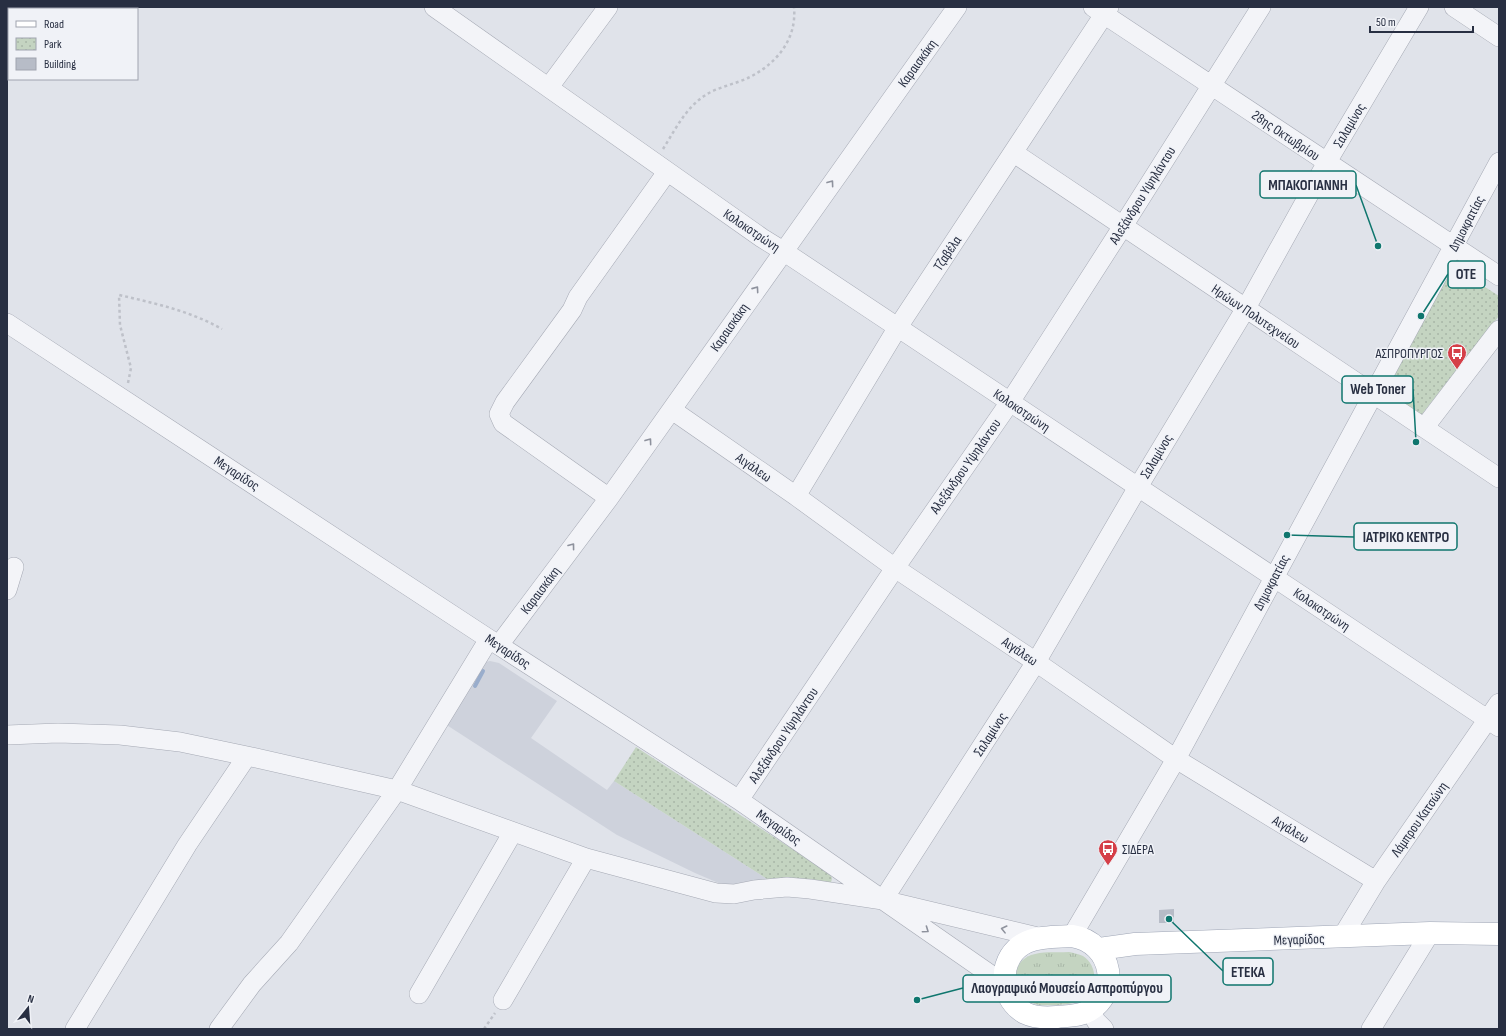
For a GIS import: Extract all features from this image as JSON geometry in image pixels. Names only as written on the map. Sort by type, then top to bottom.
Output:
[{"type":"main road","name":"Μεγαρίδος","points":[[1099,949],[1135,944],[1430,934],[1499,934]]},
{"type":"main road","points":[[1072,936],[1086,939],[1099,949],[1107,963],[1108,983],[1104,995],[1096,1006],[1084,1013],[1071,1016],[1047,1018],[1030,1023],[1008,996],[1004,984],[1006,968],[1012,955],[1023,944],[1029,941],[1042,938],[1072,936]]},
{"type":"street","name":"Κολοκοτρώνη","points":[[434,7],[762,238],[1494,723]]},
{"type":"street","points":[[549,87],[608,7]]},
{"type":"street","name":"Καραισκάκη","points":[[219,1029],[252,984],[288,942],[397,790],[494,642],[609,498],[957,7]]},
{"type":"street","name":"Αλεξάνδρου Υψηλάντου","points":[[739,800],[895,568],[1010,402],[1261,7]]},
{"type":"street","name":"Σαλαμίνος","points":[[883,900],[1036,662],[1138,487],[1246,308],[1327,162],[1419,7]]},
{"type":"street","points":[[1454,7],[1499,37]]},
{"type":"street","name":"28ης Οκτωβρίου","points":[[1102,9],[1211,86],[1499,276]]},
{"type":"street","name":"Τζαβέλα","points":[[796,496],[898,328],[1014,153],[1102,9]]},
{"type":"street","name":"Ηρώων Πολυτεχνείου","points":[[1014,153],[1499,478]]},
{"type":"street","name":"Δημοκρατίας","points":[[1072,936],[1176,759],[1499,162]]},
{"type":"street","points":[[609,498],[503,423],[499,414],[505,402],[572,310],[578,297],[661,167]]},
{"type":"street","name":"Μεγαρίδος","points":[[7,323],[494,642],[739,800],[1004,984]]},
{"type":"street","points":[[1424,428],[1499,330]]},
{"type":"street","name":"Αιγάλεω","points":[[672,410],[796,496],[895,568],[1036,662],[1176,759],[1376,881]]},
{"type":"street","points":[[7,590],[14,567]]},
{"type":"street","name":"Λάμπρου Κατσώνη","points":[[1342,937],[1376,881],[1494,723],[1499,703]]},
{"type":"street","points":[[7,735],[58,733],[120,735],[180,742],[397,790],[586,858],[716,893],[734,894],[754,890],[787,887],[883,900],[1042,938]]},
{"type":"street","points":[[75,1029],[187,845],[247,756]]},
{"type":"street","points":[[419,994],[513,832]]},
{"type":"street","points":[[503,1000],[586,858]]},
{"type":"street","points":[[1372,1029],[1430,934]]},
{"type":"street","points":[[1090,1009],[1096,1021],[1104,1029]]},
{"type":"path","points":[[661,167],[688,110],[705,95],[750,77],[774,62],[786,46],[794,25],[794,7]]},
{"type":"path","points":[[123,399],[131,368],[120,325],[119,295],[185,312],[222,329]]},
{"type":"shaded area","points":[[490,661],[499,663],[557,701],[531,738],[607,790],[614,781],[767,879],[728,887],[695,873],[617,835],[442,722],[485,662]]},
{"type":"green space","points":[[1460,271],[1499,296],[1499,316],[1415,423],[1375,397],[1442,279],[1452,273]]},
{"type":"green space","points":[[636,747],[829,873],[832,878],[831,883],[786,878],[767,879],[614,781]]},
{"type":"green space","points":[[1045,952],[1069,952],[1083,956],[1088,960],[1094,971],[1094,983],[1089,994],[1080,1001],[1069,1004],[1039,1005],[1031,1003],[1025,999],[1016,987],[1015,973],[1018,965],[1024,959],[1034,954]]},
{"type":"building","points":[[1174,909],[1174,923],[1159,923],[1159,910]]},
{"type":"waterway","points":[[475,686],[483,671]]},
{"type":"place","name":"ΜΠΑΚΟΓΙΑΝΝΗ","points":[[1378,246]]},
{"type":"place","name":"ΟΤΕ","points":[[1421,316]]},
{"type":"place","name":"ΑΣΠΡΟΠΥΡΓΟΣ","points":[[1457,370]]},
{"type":"place","name":"Web Toner","points":[[1416,442]]},
{"type":"place","name":"ΙΑΤΡΙΚΟ ΚΕΝΤΡΟ","points":[[1287,535]]},
{"type":"place","name":"ΣΙΔΕΡΑ","points":[[1108,866]]},
{"type":"place","name":"ΕΤΕΚΑ","points":[[1169,919]]},
{"type":"place","name":"Λαογραφικό Μουσείο Ασπροπύργου","points":[[917,1000]]}]
